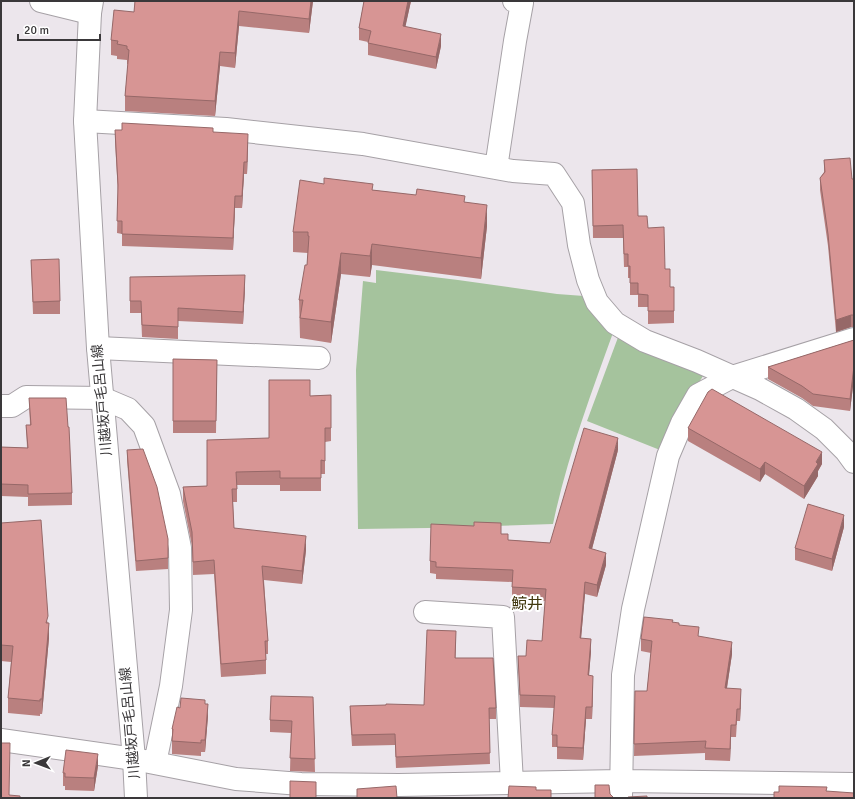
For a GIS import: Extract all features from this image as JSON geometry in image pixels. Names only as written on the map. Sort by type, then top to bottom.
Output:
[{"type":"street","points":[[41,1],[91,7]]},
{"type":"street","points":[[496,168],[522,3],[514,1]]},
{"type":"street","name":"川越坂戸毛呂山線","points":[[91,7],[85,121],[98,348],[134,759],[136,798]]},
{"type":"street","points":[[85,121],[226,129],[356,144],[513,171],[554,174],[573,203],[579,244],[588,280],[597,302],[615,323],[645,341],[697,361],[760,389],[796,409],[824,429],[846,451],[854,462]]},
{"type":"street","points":[[621,790],[622,675],[633,609],[668,456],[682,423],[698,394],[732,377],[854,339]]},
{"type":"street","points":[[98,348],[319,358]]},
{"type":"street","points":[[1,406],[12,406],[26,397],[102,398],[128,408],[144,426],[169,494],[180,548],[181,610],[171,686],[155,763]]},
{"type":"street","points":[[425,612],[503,617],[512,783]]},
{"type":"street","points":[[1,740],[134,759],[236,779],[301,784],[399,785],[512,783],[621,790],[854,784]]},
{"type":"green space","points":[[376,270],[557,294],[584,296],[614,330],[572,450],[553,524],[358,529],[356,370],[363,281],[376,283]]},
{"type":"green space","points":[[620,332],[702,371],[703,376],[680,412],[665,452],[587,421]]},
{"type":"building","points":[[135,1],[311,1],[309,19],[239,11],[235,53],[220,52],[215,101],[125,96],[129,50],[127,49],[127,46],[117,44],[118,41],[111,40],[114,10],[134,12]]},
{"type":"building","points":[[364,1],[408,1],[403,26],[441,34],[436,57],[368,43],[371,31],[359,28]]},
{"type":"building","points":[[122,123],[213,128],[213,132],[248,134],[247,162],[244,162],[242,196],[235,196],[233,238],[122,234],[122,221],[117,221],[118,185],[115,130],[122,130]]},
{"type":"building","points":[[850,158],[852,179],[854,179],[854,315],[836,320],[828,234],[820,178],[825,172],[824,160]]},
{"type":"building","points":[[637,169],[638,216],[647,216],[648,228],[664,227],[665,269],[670,269],[670,287],[674,287],[674,311],[648,311],[648,295],[638,294],[638,283],[630,283],[628,254],[624,254],[623,225],[593,226],[592,170]]},
{"type":"building","points":[[324,178],[373,184],[372,190],[416,195],[417,189],[465,196],[464,202],[487,205],[481,258],[372,244],[370,256],[341,253],[331,322],[300,318],[303,300],[299,300],[305,265],[307,265],[309,236],[308,232],[293,232],[300,180],[324,184]]},
{"type":"building","points":[[59,259],[60,301],[33,302],[31,260]]},
{"type":"building","points":[[245,275],[243,312],[178,308],[178,327],[142,325],[141,301],[130,301],[130,277]]},
{"type":"building","points":[[854,340],[854,366],[850,399],[813,394],[802,386],[768,367]]},
{"type":"building","points":[[173,359],[217,360],[216,421],[173,421]]},
{"type":"building","points":[[269,380],[310,380],[310,396],[331,395],[331,428],[325,428],[325,461],[321,460],[321,478],[280,478],[280,471],[236,472],[237,489],[232,489],[234,528],[306,536],[302,571],[262,566],[268,641],[265,641],[266,660],[221,664],[214,560],[193,562],[192,532],[183,487],[207,486],[207,440],[269,438]]},
{"type":"building","points":[[712,389],[822,452],[816,462],[818,464],[804,486],[765,462],[760,469],[688,428],[708,392]]},
{"type":"building","points":[[29,398],[66,398],[72,493],[28,494],[28,485],[1,484],[1,447],[28,448],[26,425],[31,425]]},
{"type":"building","points":[[584,428],[618,438],[589,548],[606,553],[597,585],[585,582],[580,638],[591,639],[588,675],[593,676],[592,707],[586,707],[583,748],[557,747],[557,735],[552,735],[555,696],[520,695],[518,656],[526,656],[527,640],[542,641],[546,589],[512,587],[513,570],[436,567],[436,562],[430,561],[431,524],[474,526],[474,522],[501,523],[501,534],[508,534],[508,540],[550,543]]},
{"type":"building","points":[[143,449],[157,487],[168,539],[168,558],[136,561],[127,450]]},
{"type":"building","points":[[808,504],[844,515],[832,559],[795,548]]},
{"type":"building","points":[[41,520],[48,616],[46,623],[49,623],[42,699],[40,699],[40,701],[8,698],[13,646],[1,645],[1,523]]},
{"type":"building","points":[[644,617],[673,620],[672,622],[679,623],[679,625],[699,627],[698,636],[732,642],[725,688],[741,689],[740,709],[737,709],[736,725],[731,725],[730,749],[705,748],[706,741],[634,744],[635,691],[647,691],[652,641],[641,639]]},
{"type":"building","points":[[427,630],[456,631],[455,658],[493,658],[496,708],[489,708],[490,753],[396,757],[395,734],[352,735],[350,706],[386,704],[424,705]]},
{"type":"building","points":[[271,696],[313,697],[315,759],[290,758],[292,721],[270,720]]},
{"type":"building","points":[[181,698],[205,700],[205,704],[208,704],[205,740],[201,740],[201,743],[172,741],[172,729],[177,707],[180,708]]},
{"type":"building","points":[[1,743],[10,743],[9,795],[20,796],[20,798],[1,798]]},
{"type":"building","points":[[66,750],[98,754],[94,778],[65,777],[65,773],[63,773]]},
{"type":"building","points":[[290,781],[316,782],[316,798],[290,798]]},
{"type":"building","points":[[595,785],[609,785],[610,794],[614,798],[595,798]]},
{"type":"building","points":[[396,786],[397,798],[357,798],[357,789]]},
{"type":"building","points":[[509,786],[536,787],[536,790],[551,790],[551,798],[508,798]]},
{"type":"building","points":[[779,786],[827,787],[826,791],[854,793],[854,798],[774,798],[774,792],[779,792]]},
{"type":"building","points":[[647,796],[647,798],[627,798],[628,797]]},
{"type":"district","name":"鯨井","points":[[527,604]]}]
